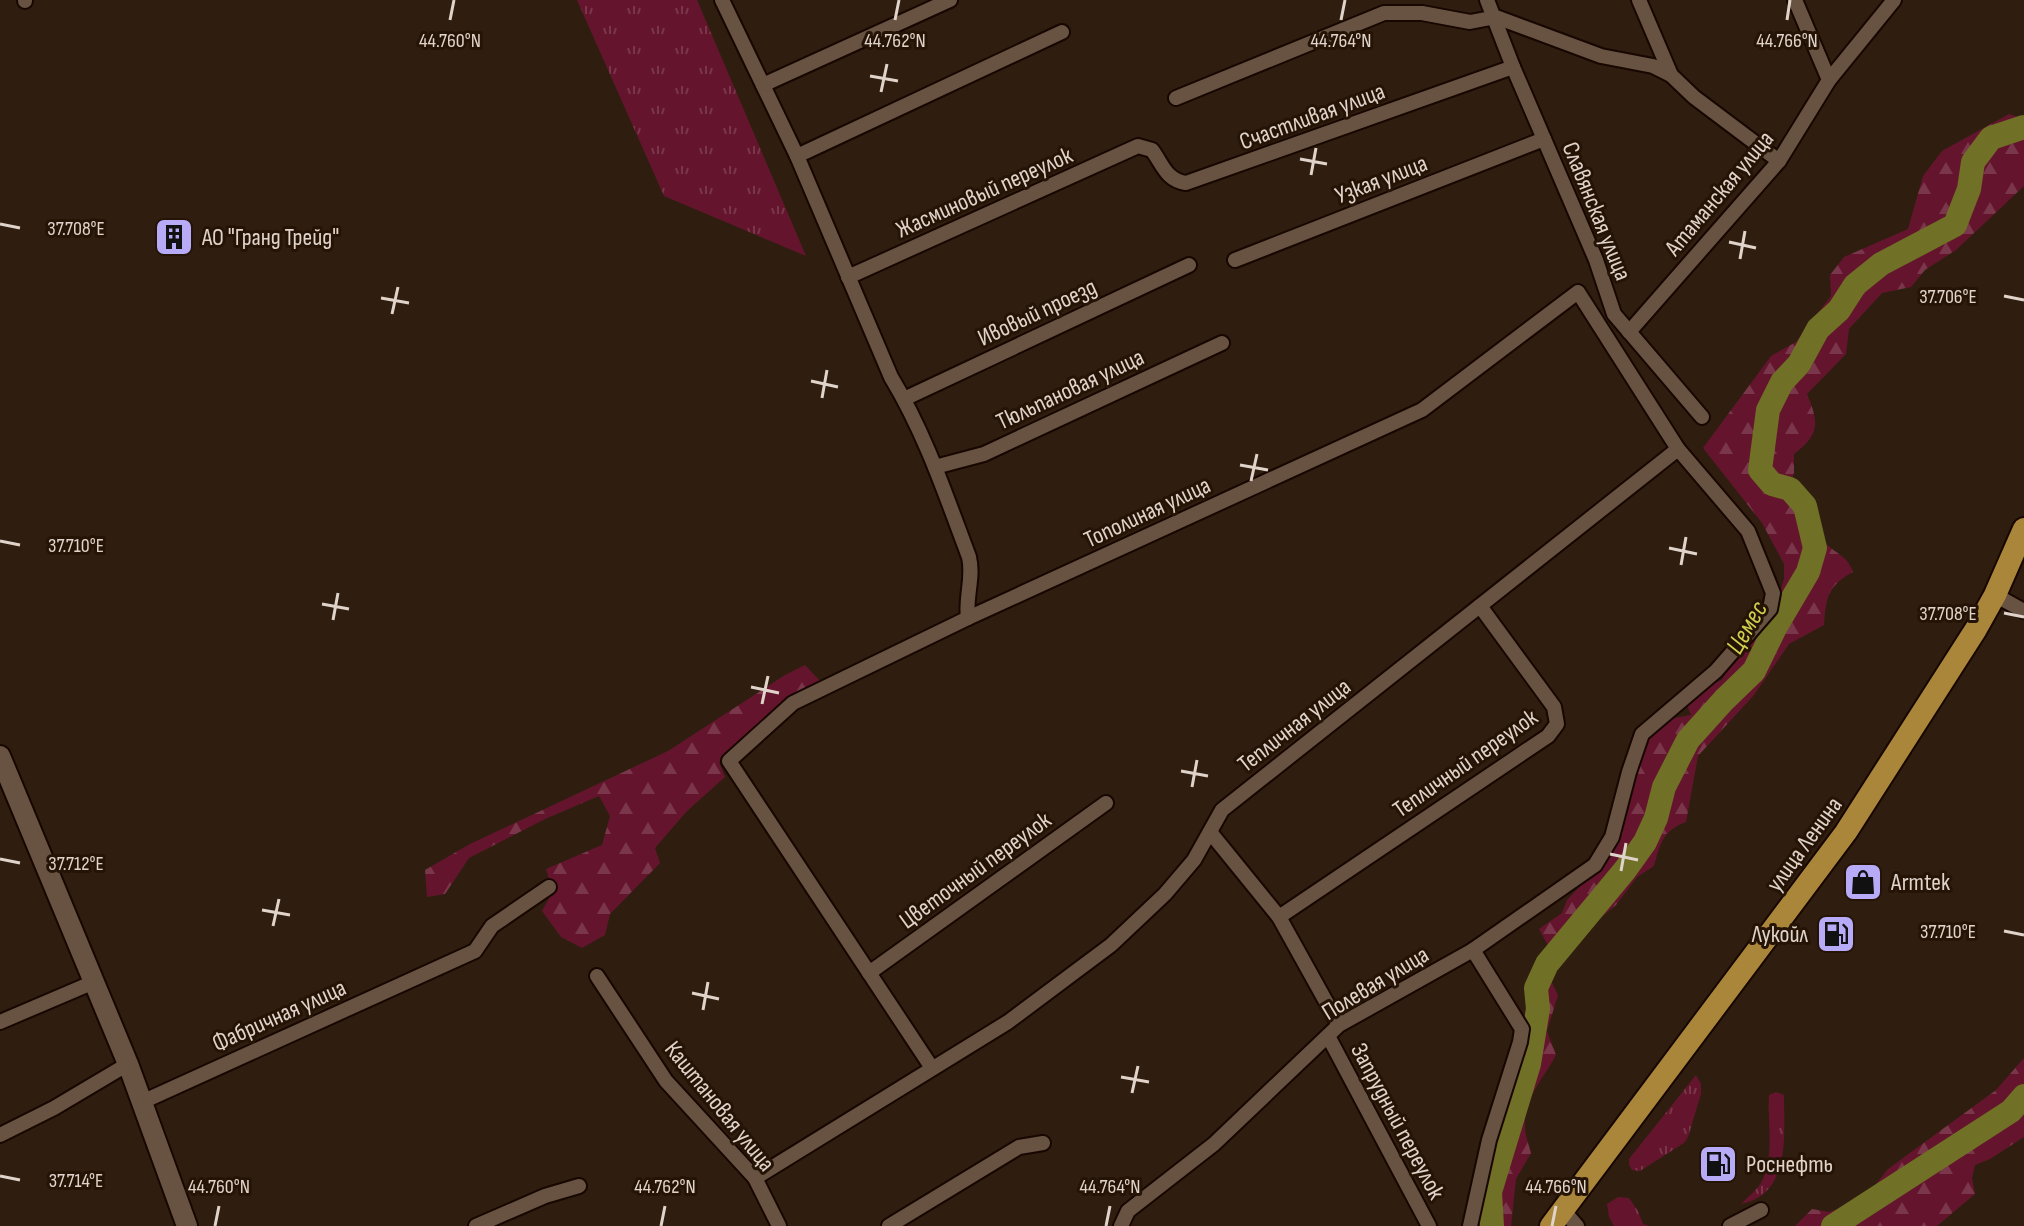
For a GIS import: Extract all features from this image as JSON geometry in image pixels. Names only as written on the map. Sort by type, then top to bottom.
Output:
[{"type":"highway","name":"улица Ленина","points":[[1564,1221],[1846,832],[1934,697],[1995,595],[2024,529]]},
{"type":"main road","points":[[0,756],[128,1064],[187,1226]]},
{"type":"street","points":[[722,0],[797,156],[891,377],[935,467],[969,557],[972,572],[966,607],[968,618]]},
{"type":"street","points":[[763,85],[950,0]]},
{"type":"street","name":"Славянская улица","points":[[1487,0],[1596,260],[1614,314],[1702,417]]},
{"type":"street","points":[[1639,0],[1671,75]]},
{"type":"street","points":[[1795,0],[1829,80]]},
{"type":"street","name":"Атаманская улица","points":[[1629,332],[1779,161],[1829,80],[1894,0]]},
{"type":"street","points":[[1176,98],[1384,13],[1422,13],[1470,22],[1496,17],[1601,56],[1653,66],[1671,75],[1694,97],[1779,161]]},
{"type":"street","points":[[797,156],[1062,32]]},
{"type":"street","name":"Счастливая улица","points":[[1138,146],[1152,150],[1167,175],[1175,181],[1186,183],[1513,67]]},
{"type":"street","name":"Узкая улица","points":[[1235,260],[1544,139]]},
{"type":"street","name":"Жасминовый переулок","points":[[848,277],[1138,146]]},
{"type":"street","name":"Ивовый проезд","points":[[904,399],[1189,265]]},
{"type":"street","name":"Тополиная улица","points":[[869,973],[729,761],[793,703],[968,618],[1422,410],[1578,292],[1678,449]]},
{"type":"street","name":"Тюльпановая улица","points":[[935,467],[984,454],[1222,343]]},
{"type":"street","name":"Полевая улица","points":[[1121,1226],[1128,1211],[1214,1144],[1334,1030],[1473,950],[1595,865],[1612,837],[1642,734],[1716,671],[1770,609],[1773,593],[1748,531],[1678,449]]},
{"type":"street","name":"Тепличная улица","points":[[755,1178],[1008,1022],[1111,945],[1165,894],[1194,860],[1222,810],[1678,449]]},
{"type":"street","points":[[1995,595],[2024,611]]},
{"type":"street","name":"Тепличный переулок","points":[[1279,917],[1548,736],[1557,724],[1554,707],[1480,606]]},
{"type":"street","name":"Цветочный переулок","points":[[869,973],[1106,803]]},
{"type":"street","name":"Запрудный переулок","points":[[1210,832],[1279,917],[1429,1226]]},
{"type":"street","name":"Фабричная улица","points":[[142,1102],[475,951],[492,926],[549,887]]},
{"type":"street","points":[[1470,1226],[1489,1140],[1522,1029],[1473,950]]},
{"type":"street","points":[[869,973],[932,1068]]},
{"type":"street","name":"Каштановая улица","points":[[597,976],[666,1081],[755,1178],[779,1226]]},
{"type":"street","points":[[0,1022],[94,982]]},
{"type":"street","points":[[0,1135],[54,1108],[128,1064]]},
{"type":"street","points":[[889,1226],[1019,1147],[1043,1143]]},
{"type":"street","points":[[476,1226],[545,1196],[579,1186]]},
{"type":"street","points":[[1730,1226],[1761,1210]]},
{"type":"green space","points":[[577,0],[697,0],[806,256],[664,196]]},
{"type":"green space","points":[[2009,114],[2024,119],[2024,186],[1956,250],[1925,270],[1911,287],[1882,293],[1849,329],[1846,354],[1807,394],[1815,427],[1809,440],[1794,454],[1794,473],[1786,494],[1798,509],[1815,517],[1823,539],[1844,558],[1853,572],[1833,587],[1826,606],[1824,625],[1789,644],[1754,695],[1698,756],[1686,822],[1667,834],[1654,866],[1637,877],[1616,905],[1587,929],[1567,956],[1550,949],[1539,929],[1562,913],[1567,900],[1600,871],[1613,847],[1644,748],[1655,726],[1669,719],[1691,715],[1685,700],[1704,687],[1722,680],[1739,648],[1776,605],[1784,579],[1784,564],[1762,523],[1703,448],[1771,356],[1796,342],[1831,296],[1830,275],[1844,257],[1908,229],[1923,176],[1942,151]]},
{"type":"green space","points":[[805,665],[821,682],[782,707],[719,762],[725,777],[687,811],[655,848],[660,863],[610,914],[605,935],[582,948],[561,937],[542,911],[553,891],[546,869],[602,845],[610,816],[599,796],[545,819],[469,858],[445,894],[427,897],[425,870],[470,844],[668,751]]},
{"type":"green space","points":[[1549,977],[1558,995],[1547,1031],[1556,1055],[1527,1107],[1525,1130],[1531,1153],[1516,1179],[1511,1226],[1475,1226],[1525,1022],[1527,1001],[1532,991]]},
{"type":"green space","points":[[2024,1058],[2024,1137],[1975,1165],[1972,1178],[1975,1194],[1937,1226],[1795,1226],[1812,1209],[1829,1212],[1851,1204],[1873,1188],[1888,1169],[1996,1090]]},
{"type":"green space","points":[[1696,1075],[1701,1084],[1701,1094],[1684,1143],[1640,1171],[1632,1170],[1629,1159]]},
{"type":"green space","points":[[1776,1092],[1784,1095],[1784,1145],[1777,1176],[1769,1189],[1741,1204],[1759,1186],[1764,1176],[1769,1153],[1769,1095]]},
{"type":"green space","points":[[1618,1197],[1629,1198],[1643,1224],[1649,1226],[1614,1226],[1607,1204]]},
{"type":"waterway","name":"Цемес","points":[[1492,1226],[1490,1192],[1529,1064],[1538,1009],[1536,988],[1547,964],[1645,842],[1656,818],[1664,787],[1688,740],[1754,671],[1808,572],[1815,548],[1805,506],[1790,489],[1772,484],[1760,470],[1768,410],[1782,382],[1799,364],[1818,329],[1839,310],[1855,285],[1881,264],[1955,225],[1969,189],[1973,162],[1991,138],[2024,127]]},
{"type":"waterway","name":"Цемес","points":[[1833,1226],[2011,1111],[2024,1096]]},
{"type":"place","name":"АО \"Гранд Трейд\"","points":[[174,237]]},
{"type":"place","name":"Armtek","points":[[1863,882]]},
{"type":"place","name":"Лукойл","points":[[1836,934]]},
{"type":"place","name":"Роснефть","points":[[1718,1164]]}]
